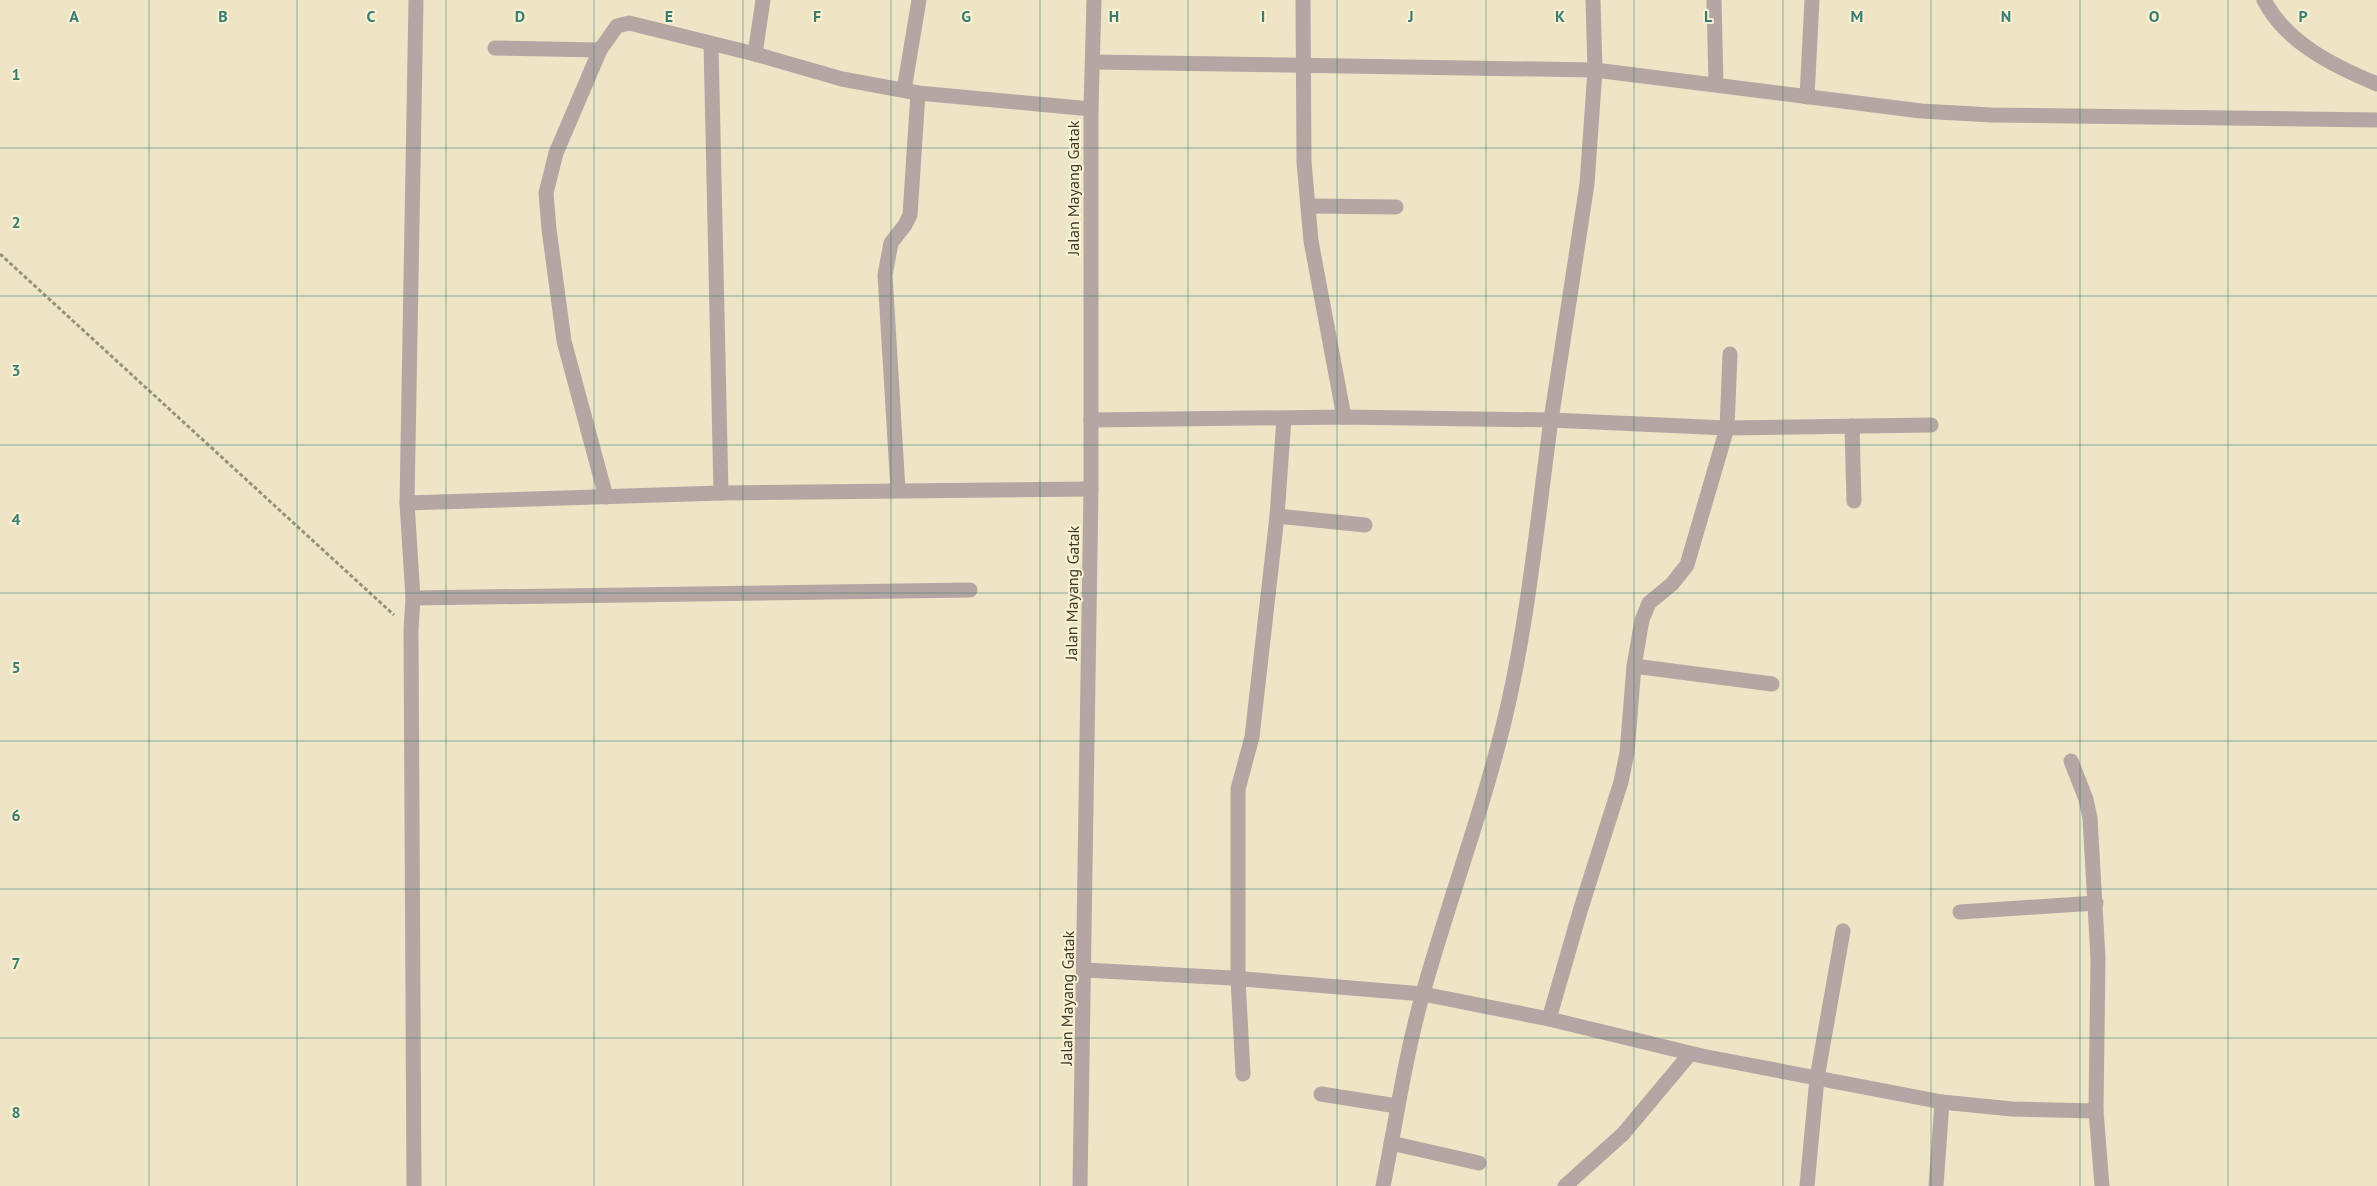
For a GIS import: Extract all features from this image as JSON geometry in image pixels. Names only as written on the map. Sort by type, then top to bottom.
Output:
[{"type":"street","points":[[414,1186],[411,630],[413,598],[407,503],[416,0]]},
{"type":"street","points":[[755,54],[763,0]]},
{"type":"street","points":[[898,490],[885,275],[890,243],[906,225],[910,214],[911,91],[919,0]]},
{"type":"street","name":"Jalan Mayang Gatak","points":[[1080,1186],[1085,970],[1091,489],[1091,109],[1094,0]]},
{"type":"street","points":[[1303,0],[1304,162],[1308,206],[1316,269],[1344,417]]},
{"type":"street","points":[[1383,1186],[1398,1106],[1423,994],[1491,772],[1508,704],[1528,590],[1551,420],[1587,184],[1595,70],[1593,0]]},
{"type":"street","points":[[1714,0],[1716,84]]},
{"type":"street","points":[[1807,96],[1812,0]]},
{"type":"street","points":[[2264,0],[2284,29],[2299,42],[2356,75],[2377,84]]},
{"type":"street","points":[[606,497],[564,341],[546,193],[556,153],[600,50],[615,28],[625,23],[755,54],[842,79],[911,91],[1091,109]]},
{"type":"street","points":[[711,44],[721,493]]},
{"type":"street","points":[[495,48],[600,50]]},
{"type":"street","points":[[1093,62],[1595,70],[1921,111],[1992,115],[2377,120]]},
{"type":"street","points":[[1308,206],[1396,207]]},
{"type":"street","points":[[1549,1019],[1581,908],[1621,782],[1627,752],[1634,666],[1642,620],[1650,603],[1672,584],[1687,565],[1727,428],[1730,354]]},
{"type":"street","points":[[1091,420],[1344,417],[1551,420],[1727,428],[1931,425]]},
{"type":"street","points":[[1243,1074],[1238,979],[1238,789],[1252,737],[1277,516],[1284,418]]},
{"type":"street","points":[[1852,426],[1854,501]]},
{"type":"street","points":[[407,503],[721,493],[1091,489]]},
{"type":"street","points":[[1277,516],[1365,524]]},
{"type":"street","points":[[413,598],[970,590]]},
{"type":"street","points":[[1634,666],[1772,684]]},
{"type":"street","points":[[2072,761],[2086,798],[2090,818],[2098,958],[2096,1111],[2102,1186]]},
{"type":"street","points":[[1960,912],[2096,903]]},
{"type":"street","points":[[1807,1186],[1817,1078],[1843,931]]},
{"type":"street","points":[[1085,970],[1238,979],[1423,994],[1549,1019],[1729,1062],[1942,1102],[2012,1109],[2096,1111]]},
{"type":"street","points":[[1565,1186],[1622,1134],[1696,1055]]},
{"type":"street","points":[[1321,1094],[1398,1106]]},
{"type":"street","points":[[1936,1186],[1942,1102]]},
{"type":"street","points":[[1391,1143],[1479,1163]]},
{"type":"path","points":[[0,254],[411,630]]}]
